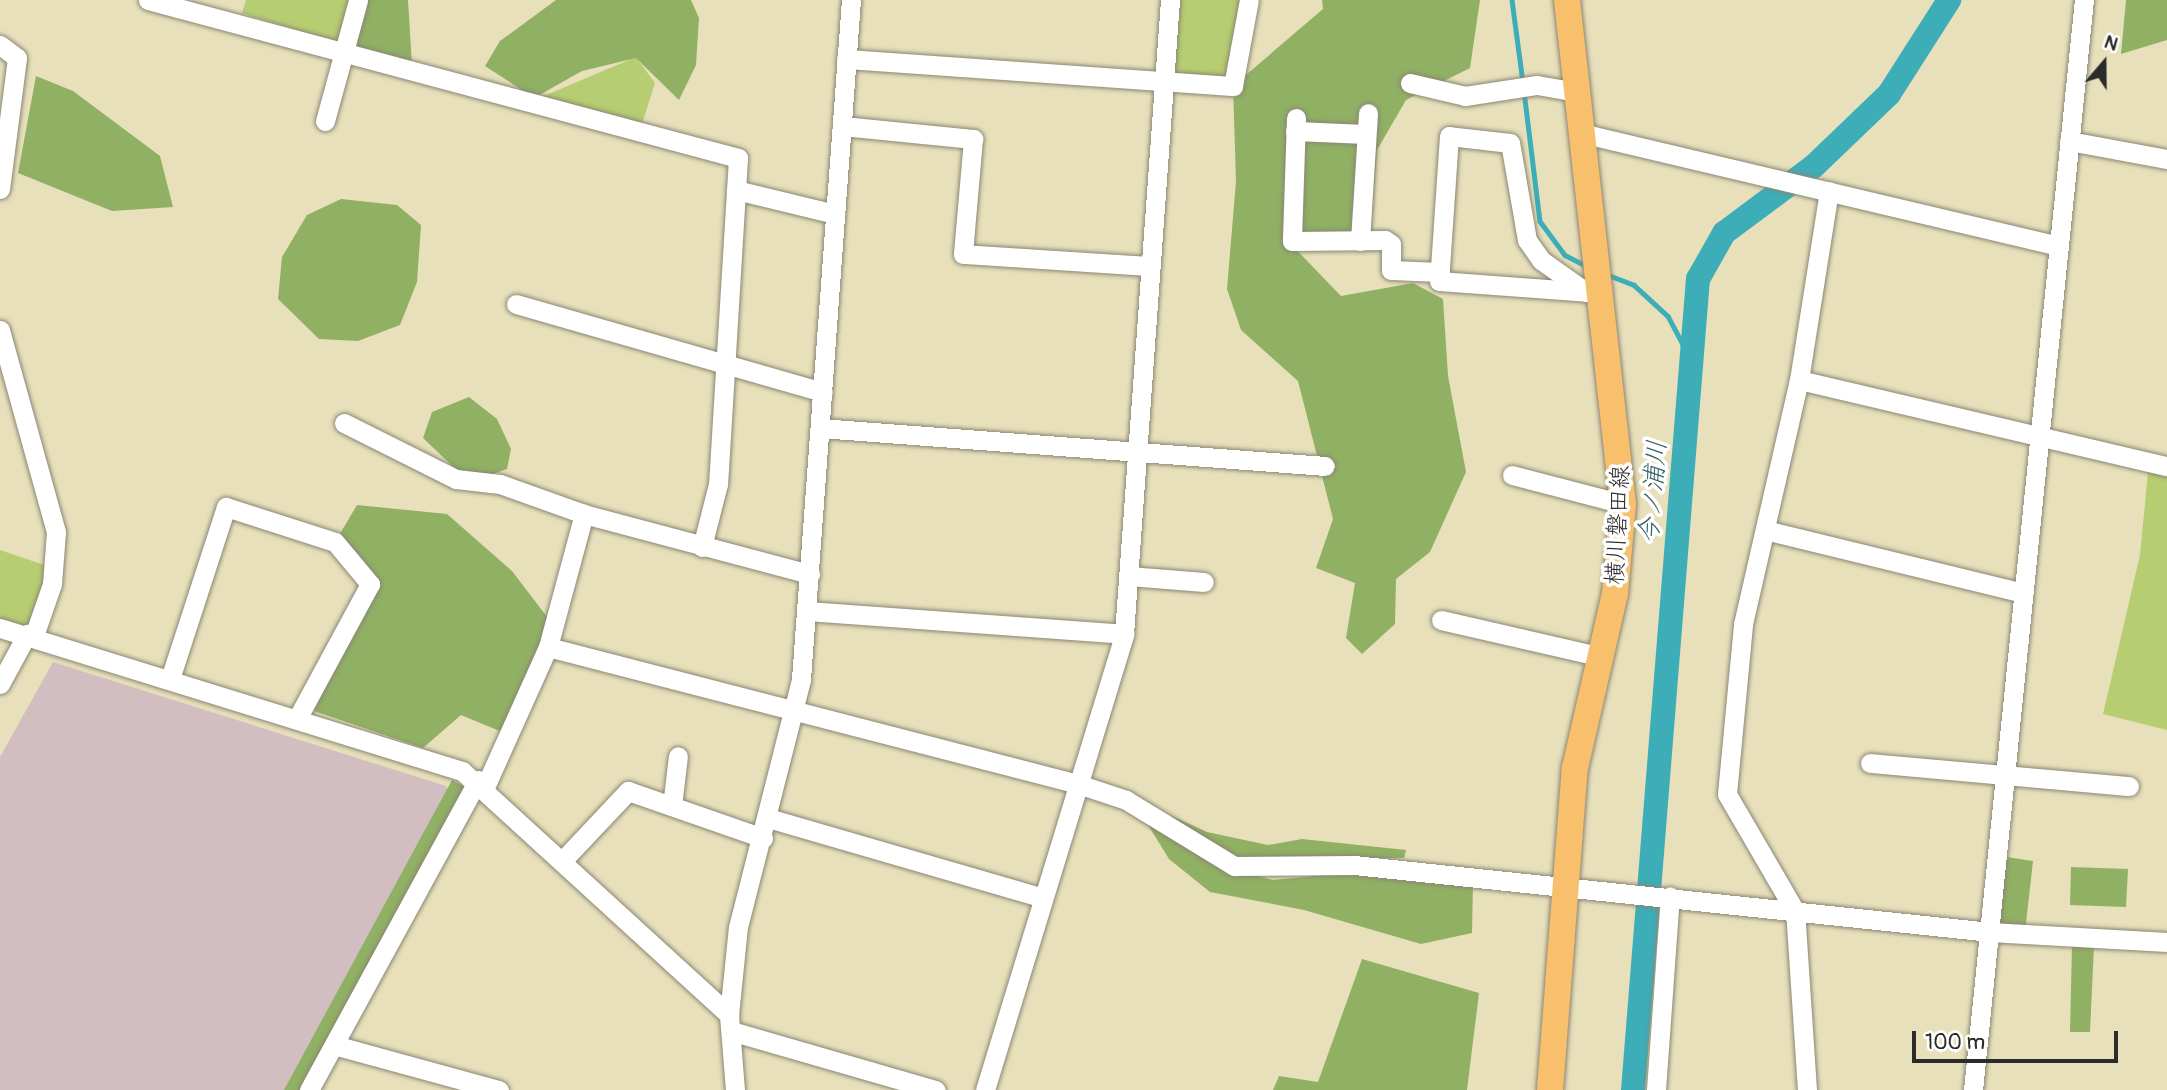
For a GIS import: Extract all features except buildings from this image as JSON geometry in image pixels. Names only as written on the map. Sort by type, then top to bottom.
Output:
[{"type":"main road","name":"横川磐田線","points":[[1550,1090],[1575,768],[1602,657],[1623,505],[1593,293],[1581,133],[1567,0]]},
{"type":"street","points":[[148,0],[738,158],[718,484],[702,547]]},
{"type":"street","points":[[326,121],[358,0]]},
{"type":"street","points":[[735,1090],[730,1023],[738,927],[796,714],[810,574],[851,0]]},
{"type":"street","points":[[985,1090],[1124,635],[1170,0]]},
{"type":"street","points":[[846,59],[1233,86],[1249,0]]},
{"type":"street","points":[[1973,1090],[2084,0]]},
{"type":"street","points":[[0,45],[17,58],[0,189]]},
{"type":"street","points":[[1410,83],[1465,96],[1510,87],[1537,85],[1576,92]]},
{"type":"street","points":[[1360,241],[1368,113]]},
{"type":"street","points":[[1366,134],[1296,125],[1292,241],[1391,244],[1391,271],[1440,272]]},
{"type":"street","points":[[842,126],[974,139],[963,254],[1151,266]]},
{"type":"street","points":[[1581,133],[2058,246]]},
{"type":"street","points":[[1448,136],[1502,140],[1513,152],[1527,240],[1541,260],[1593,293],[1439,281],[1448,136]]},
{"type":"street","points":[[2069,141],[2167,159]]},
{"type":"street","points":[[1807,1090],[1795,911],[1727,794],[1743,624],[1799,380],[1820,189]]},
{"type":"street","points":[[736,190],[835,214]]},
{"type":"street","points":[[516,304],[822,392]]},
{"type":"street","points":[[0,330],[56,532],[52,584],[30,635],[0,684]]},
{"type":"street","points":[[1799,380],[2167,466]]},
{"type":"street","points":[[344,423],[456,479],[500,484],[584,514],[810,574]]},
{"type":"street","points":[[820,428],[1325,466]]},
{"type":"street","points":[[1512,475],[1623,505]]},
{"type":"street","points":[[170,679],[226,507],[335,542],[370,584],[297,719]]},
{"type":"street","points":[[309,1090],[482,784],[548,647],[584,514]]},
{"type":"street","points":[[1765,530],[2023,593]]},
{"type":"street","points":[[1129,576],[1204,582]]},
{"type":"street","points":[[806,611],[1124,635]]},
{"type":"street","points":[[1441,620],[1602,657]]},
{"type":"street","points":[[0,628],[297,719],[482,784],[730,1023],[888,1083],[936,1090]]},
{"type":"street","points":[[548,647],[796,714],[1078,784],[1126,800],[1234,866],[1354,865],[1565,884],[1990,932],[2167,943]]},
{"type":"street","points":[[672,806],[678,755]]},
{"type":"street","points":[[1870,763],[2129,786]]},
{"type":"street","points":[[563,860],[628,791],[763,838]]},
{"type":"street","points":[[768,818],[1043,898]]},
{"type":"street","points":[[1656,1090],[1669,896]]},
{"type":"street","points":[[334,1045],[499,1090]]},
{"type":"shaded area","points":[[53,662],[446,786],[450,793],[286,1090],[0,1090],[0,757]]},
{"type":"green space","points":[[246,0],[351,0],[340,44],[242,13]]},
{"type":"green space","points":[[367,0],[408,0],[412,65],[356,46]]},
{"type":"green space","points":[[556,0],[691,0],[699,18],[696,65],[679,100],[636,58],[582,71],[534,98],[485,66],[500,41]]},
{"type":"green space","points":[[1170,0],[1249,0],[1233,86],[1164,83]]},
{"type":"green space","points":[[1322,0],[1480,0],[1470,68],[1406,100],[1377,150],[1371,228],[1325,243],[1285,238],[1341,296],[1413,283],[1443,299],[1448,376],[1466,472],[1430,552],[1396,579],[1395,624],[1362,654],[1346,638],[1355,583],[1316,568],[1333,519],[1298,381],[1241,330],[1227,289],[1236,181],[1233,86],[1323,9]]},
{"type":"green space","points":[[2126,0],[2167,0],[2167,40],[2121,54]]},
{"type":"green space","points":[[636,57],[655,83],[641,127],[537,99]]},
{"type":"green space","points":[[36,76],[73,91],[160,156],[173,207],[112,211],[18,173]]},
{"type":"green space","points":[[341,199],[397,205],[421,225],[417,282],[400,325],[358,341],[319,339],[278,299],[282,257],[307,215]]},
{"type":"green space","points":[[469,397],[497,419],[511,449],[507,469],[469,482],[423,438],[432,412]]},
{"type":"green space","points":[[2149,462],[2167,475],[2167,730],[2103,714],[2140,555]]},
{"type":"green space","points":[[357,505],[447,514],[512,571],[554,626],[502,732],[461,715],[423,748],[314,711],[370,585],[335,542]]},
{"type":"green space","points":[[0,550],[50,567],[32,629],[0,621]]},
{"type":"green space","points":[[452,780],[474,792],[304,1090],[284,1090]]},
{"type":"green space","points":[[1170,815],[1207,832],[1268,845],[1302,839],[1406,850],[1404,858],[1226,859]]},
{"type":"green space","points":[[1145,820],[1215,865],[1273,880],[1356,872],[1473,883],[1472,933],[1421,944],[1304,910],[1210,892],[1169,859]]},
{"type":"green space","points":[[2000,856],[2033,861],[2025,932],[1992,929]]},
{"type":"green space","points":[[2071,867],[2128,869],[2126,907],[2070,905]]},
{"type":"green space","points":[[2072,944],[2094,946],[2090,1032],[2070,1032]]},
{"type":"green space","points":[[1362,959],[1479,993],[1467,1090],[1273,1090],[1279,1076],[1318,1082]]},
{"type":"waterway","points":[[1512,0],[1523,82]]},
{"type":"waterway","name":"今ノ浦川","points":[[1633,1090],[1698,279],[1724,233],[1814,166],[1889,94],[1949,0]]},
{"type":"waterway","points":[[1524,91],[1540,221],[1565,255],[1585,265]]},
{"type":"waterway","points":[[1611,276],[1634,285],[1668,316],[1695,367]]}]
